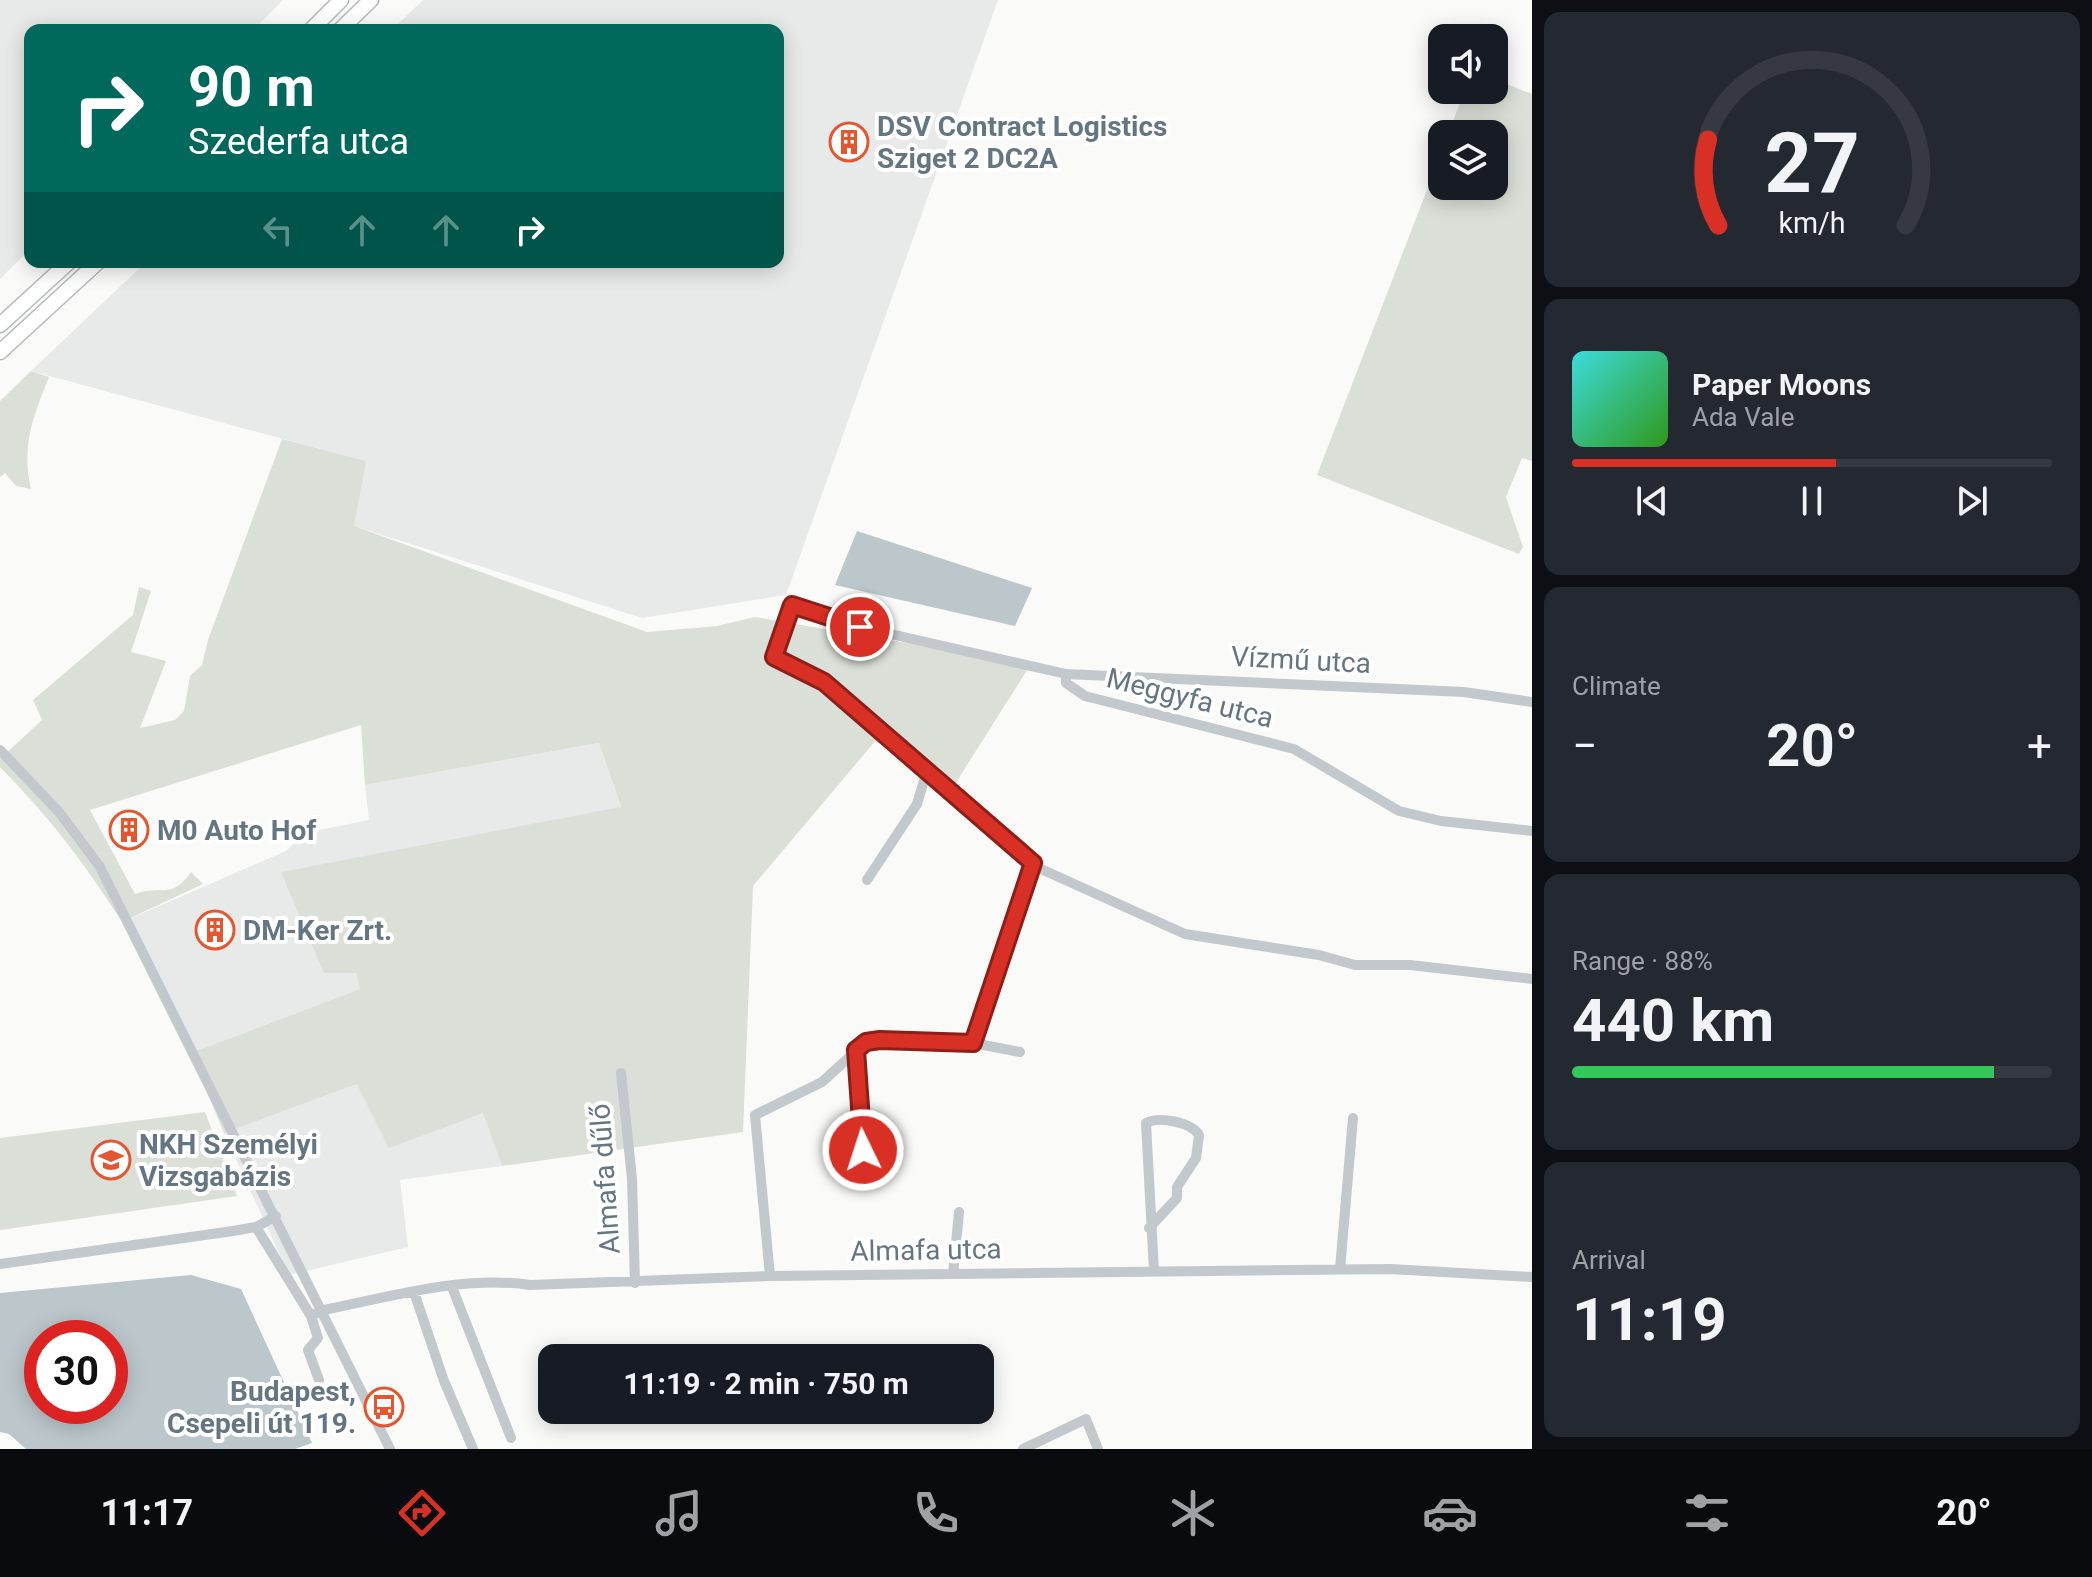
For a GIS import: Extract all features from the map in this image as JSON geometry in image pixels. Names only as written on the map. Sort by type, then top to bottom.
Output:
[{"type":"highway","points":[[317,24],[341,0]]},
{"type":"highway","points":[[346,24],[371,0]]},
{"type":"highway","points":[[0,325],[62,268]]},
{"type":"highway","points":[[0,352],[91,268]]},
{"type":"street","name":"Meggyfa utca","points":[[926,774],[824,682],[774,657],[792,605],[860,627],[1066,674],[1066,683],[1085,696],[1294,749],[1399,811],[1441,821],[1532,831]]},
{"type":"street","name":"Vízmű utca","points":[[1066,674],[1464,692],[1532,702]]},
{"type":"street","points":[[0,750],[59,812],[100,867],[390,1449]]},
{"type":"street","points":[[867,880],[917,804],[926,774],[1033,863],[1185,934],[1319,955],[1355,965],[1410,965],[1532,979]]},
{"type":"street","points":[[973,1043],[1033,863]]},
{"type":"street","points":[[770,1276],[755,1115],[822,1082],[866,1042],[973,1043],[1020,1052]]},
{"type":"street","points":[[856,1050],[863,1150]]},
{"type":"street","name":"Almafa dűlő","points":[[621,1073],[632,1179],[635,1283]]},
{"type":"street","points":[[1340,1269],[1353,1118]]},
{"type":"street","points":[[1149,1228],[1177,1198],[1177,1187],[1196,1158],[1199,1135],[1190,1126],[1153,1120],[1146,1123],[1149,1228],[1154,1271]]},
{"type":"street","points":[[953,1274],[959,1212]]},
{"type":"street","points":[[0,1264],[256,1227],[276,1216]]},
{"type":"street","points":[[256,1227],[268,1251],[311,1316],[318,1338],[308,1350],[319,1380]]},
{"type":"street","name":"Almafa utca","points":[[311,1316],[323,1310],[414,1292],[501,1280],[530,1285],[770,1276],[1340,1269],[1532,1277]]},
{"type":"street","points":[[452,1287],[511,1438]]},
{"type":"street","points":[[414,1292],[444,1381],[473,1449]]},
{"type":"street","points":[[1023,1449],[1086,1419],[1098,1449]]},
{"type":"shaded area","points":[[0,0],[283,0],[259,24],[24,24],[24,255],[0,279]]},
{"type":"shaded area","points":[[423,0],[998,0],[786,595],[642,618],[354,526],[365,461],[31,371],[140,268],[784,268],[784,24],[398,24]]},
{"type":"shaded area","points":[[1508,85],[1532,94],[1532,461],[1522,458],[1506,497],[1523,547],[1519,554],[1317,475],[1428,187],[1428,200],[1508,200],[1508,120],[1453,120],[1460,104],[1508,104]]},
{"type":"shaded area","points":[[31,371],[49,377],[30,432],[27,459],[31,489],[16,486],[5,473],[0,477],[0,401]]},
{"type":"shaded area","points":[[282,439],[366,461],[354,526],[647,632],[717,626],[755,617],[1031,664],[948,795],[877,739],[753,886],[743,1132],[502,1166],[483,1113],[389,1148],[357,1084],[224,1133],[191,1053],[360,989],[356,973],[324,973],[281,872],[621,807],[599,743],[365,785],[361,725],[90,810],[135,894],[171,889],[191,872],[203,884],[122,922],[65,841],[0,767],[0,759],[42,720],[33,700],[133,615],[139,587],[151,591],[131,652],[166,661],[140,728],[175,720],[184,711],[190,676],[202,665],[208,640]]},
{"type":"shaded area","points":[[857,531],[1032,588],[1015,626],[835,585]]},
{"type":"shaded area","points":[[599,743],[621,808],[282,872],[356,973],[360,989],[191,1053],[122,922],[286,851],[305,833],[369,820],[365,785]]},
{"type":"shaded area","points":[[357,1084],[484,1113],[502,1166],[400,1180],[408,1247],[289,1275],[224,1133]]},
{"type":"shaded area","name":"NKH Személyi Vizsgabázis","points":[[205,1112],[237,1196],[0,1230],[0,1138]]},
{"type":"shaded area","points":[[191,1275],[241,1289],[312,1443],[295,1449],[26,1449],[9,1434],[0,1432],[0,1293]]},
{"type":"place","name":"DSV Contract Logistics Sziget 2 DC2A","points":[[849,142]]},
{"type":"place","name":"M0 Auto Hof","points":[[129,830]]},
{"type":"place","name":"DM-Ker Zrt.","points":[[215,930]]},
{"type":"place","name":"NKH Személyi Vizsgabázis","points":[[111,1160]]},
{"type":"place","name":"Budapest, Csepeli út 119.","points":[[384,1407]]},
{"type":"route","points":[[860,627],[792,605],[775,646],[774,657],[824,682],[926,774],[1033,863],[973,1043],[880,1040],[866,1042],[856,1050],[863,1150]]}]
